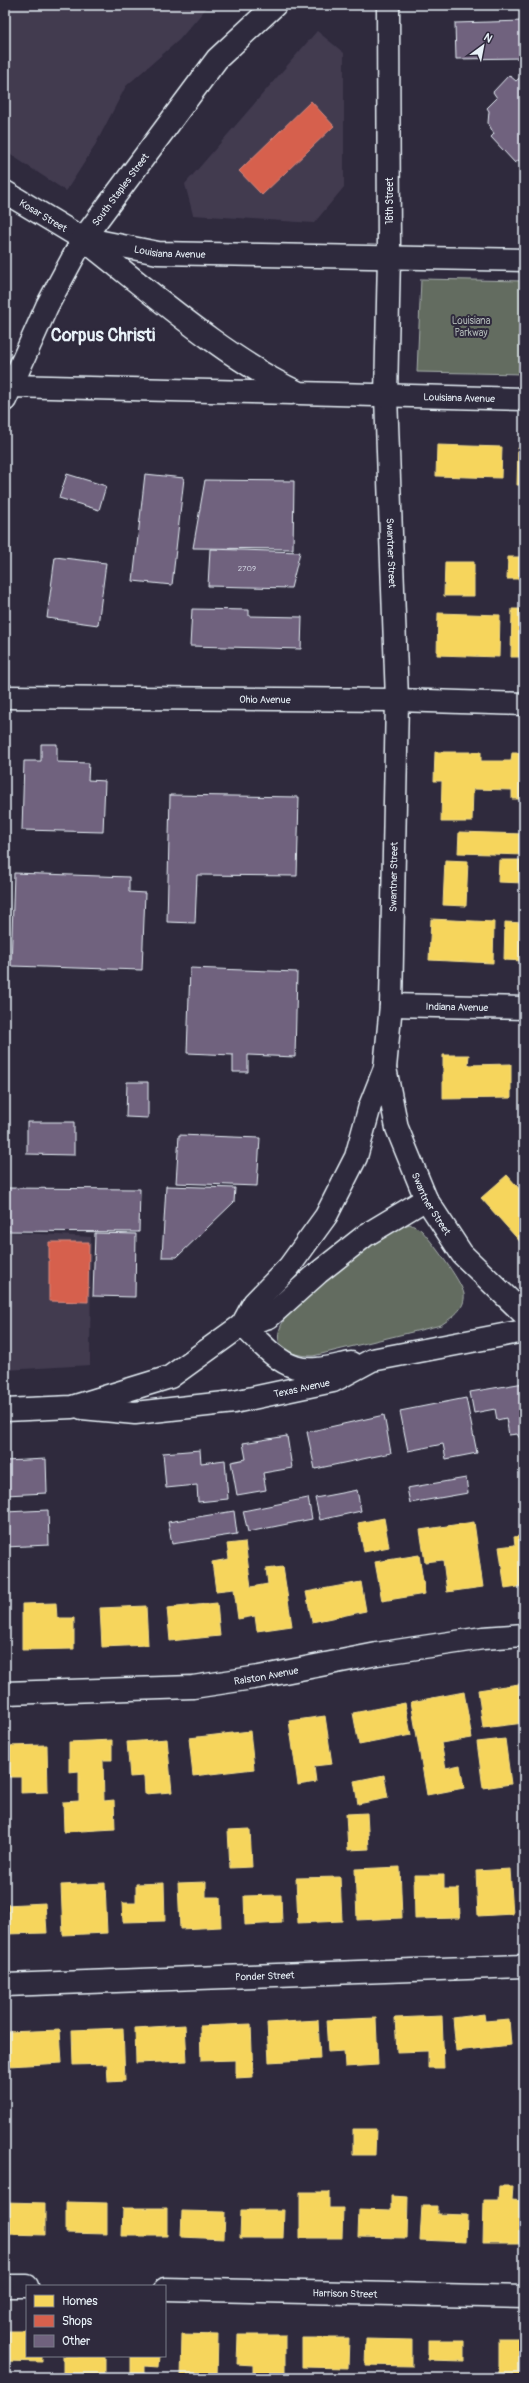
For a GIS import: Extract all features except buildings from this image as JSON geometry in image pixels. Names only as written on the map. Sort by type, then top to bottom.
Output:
[{"type":"street","name":"South Staples Street","points":[[7,393],[47,306],[83,239],[217,59],[275,5]]},
{"type":"street","name":"18th Street","points":[[386,396],[389,256],[388,5]]},
{"type":"street","name":"Kosar Street","points":[[5,192],[83,239]]},
{"type":"street","name":"Louisiana Avenue","points":[[83,239],[158,253],[389,256],[524,260]]},
{"type":"street","name":"Louisiana Avenue","points":[[83,239],[206,333],[270,379],[299,394]]},
{"type":"street","name":"Louisiana Avenue","points":[[7,393],[299,394],[524,399]]},
{"type":"street","name":"Swantner Street","points":[[386,396],[397,700],[391,1005],[384,1068],[397,1128],[426,1199],[462,1254],[524,1314]]},
{"type":"street","name":"Ohio Avenue","points":[[5,697],[397,700],[524,704]]},
{"type":"street","name":"Indiana Avenue","points":[[391,1005],[524,1008]]},
{"type":"street","name":"Texas Avenue","points":[[242,1325],[254,1303],[289,1267],[326,1216],[356,1157],[370,1106],[384,1068]]},
{"type":"street","name":"Texas Avenue","points":[[72,1407],[170,1377],[242,1325],[269,1317],[318,1273],[366,1235],[426,1199]]},
{"type":"street","points":[[242,1325],[284,1362],[296,1368],[316,1368],[372,1360]]},
{"type":"street","name":"Texas Avenue","points":[[5,1410],[72,1407],[135,1413],[234,1402],[333,1381],[372,1360],[524,1330]]},
{"type":"street","name":"Ralston Avenue","points":[[5,1693],[193,1687],[259,1678],[377,1654],[483,1638],[524,1635]]},
{"type":"street","name":"Ponder Street","points":[[5,1985],[524,1966]]},
{"type":"street","points":[[5,2286],[26,2286]]},
{"type":"street","name":"Harrison Street","points":[[166,2289],[524,2297]]},
{"type":"shaded area","points":[[5,5],[209,5],[179,40],[126,86],[93,149],[66,191],[5,151]]},
{"type":"shaded area","points":[[317,31],[344,53],[344,187],[314,223],[193,215],[185,184]]},
{"type":"shaded area","points":[[5,1232],[91,1237],[90,1365],[5,1370]]},
{"type":"green space","name":"Louisiana Parkway","points":[[421,279],[524,281],[524,374],[417,372]]},
{"type":"green space","points":[[410,1224],[421,1230],[458,1280],[464,1294],[464,1299],[463,1304],[457,1312],[441,1325],[313,1356],[296,1354],[289,1352],[284,1348],[278,1337],[284,1320],[327,1279],[359,1252],[376,1240]]},
{"type":"district","name":"Corpus Christi","points":[[103,335]]}]
